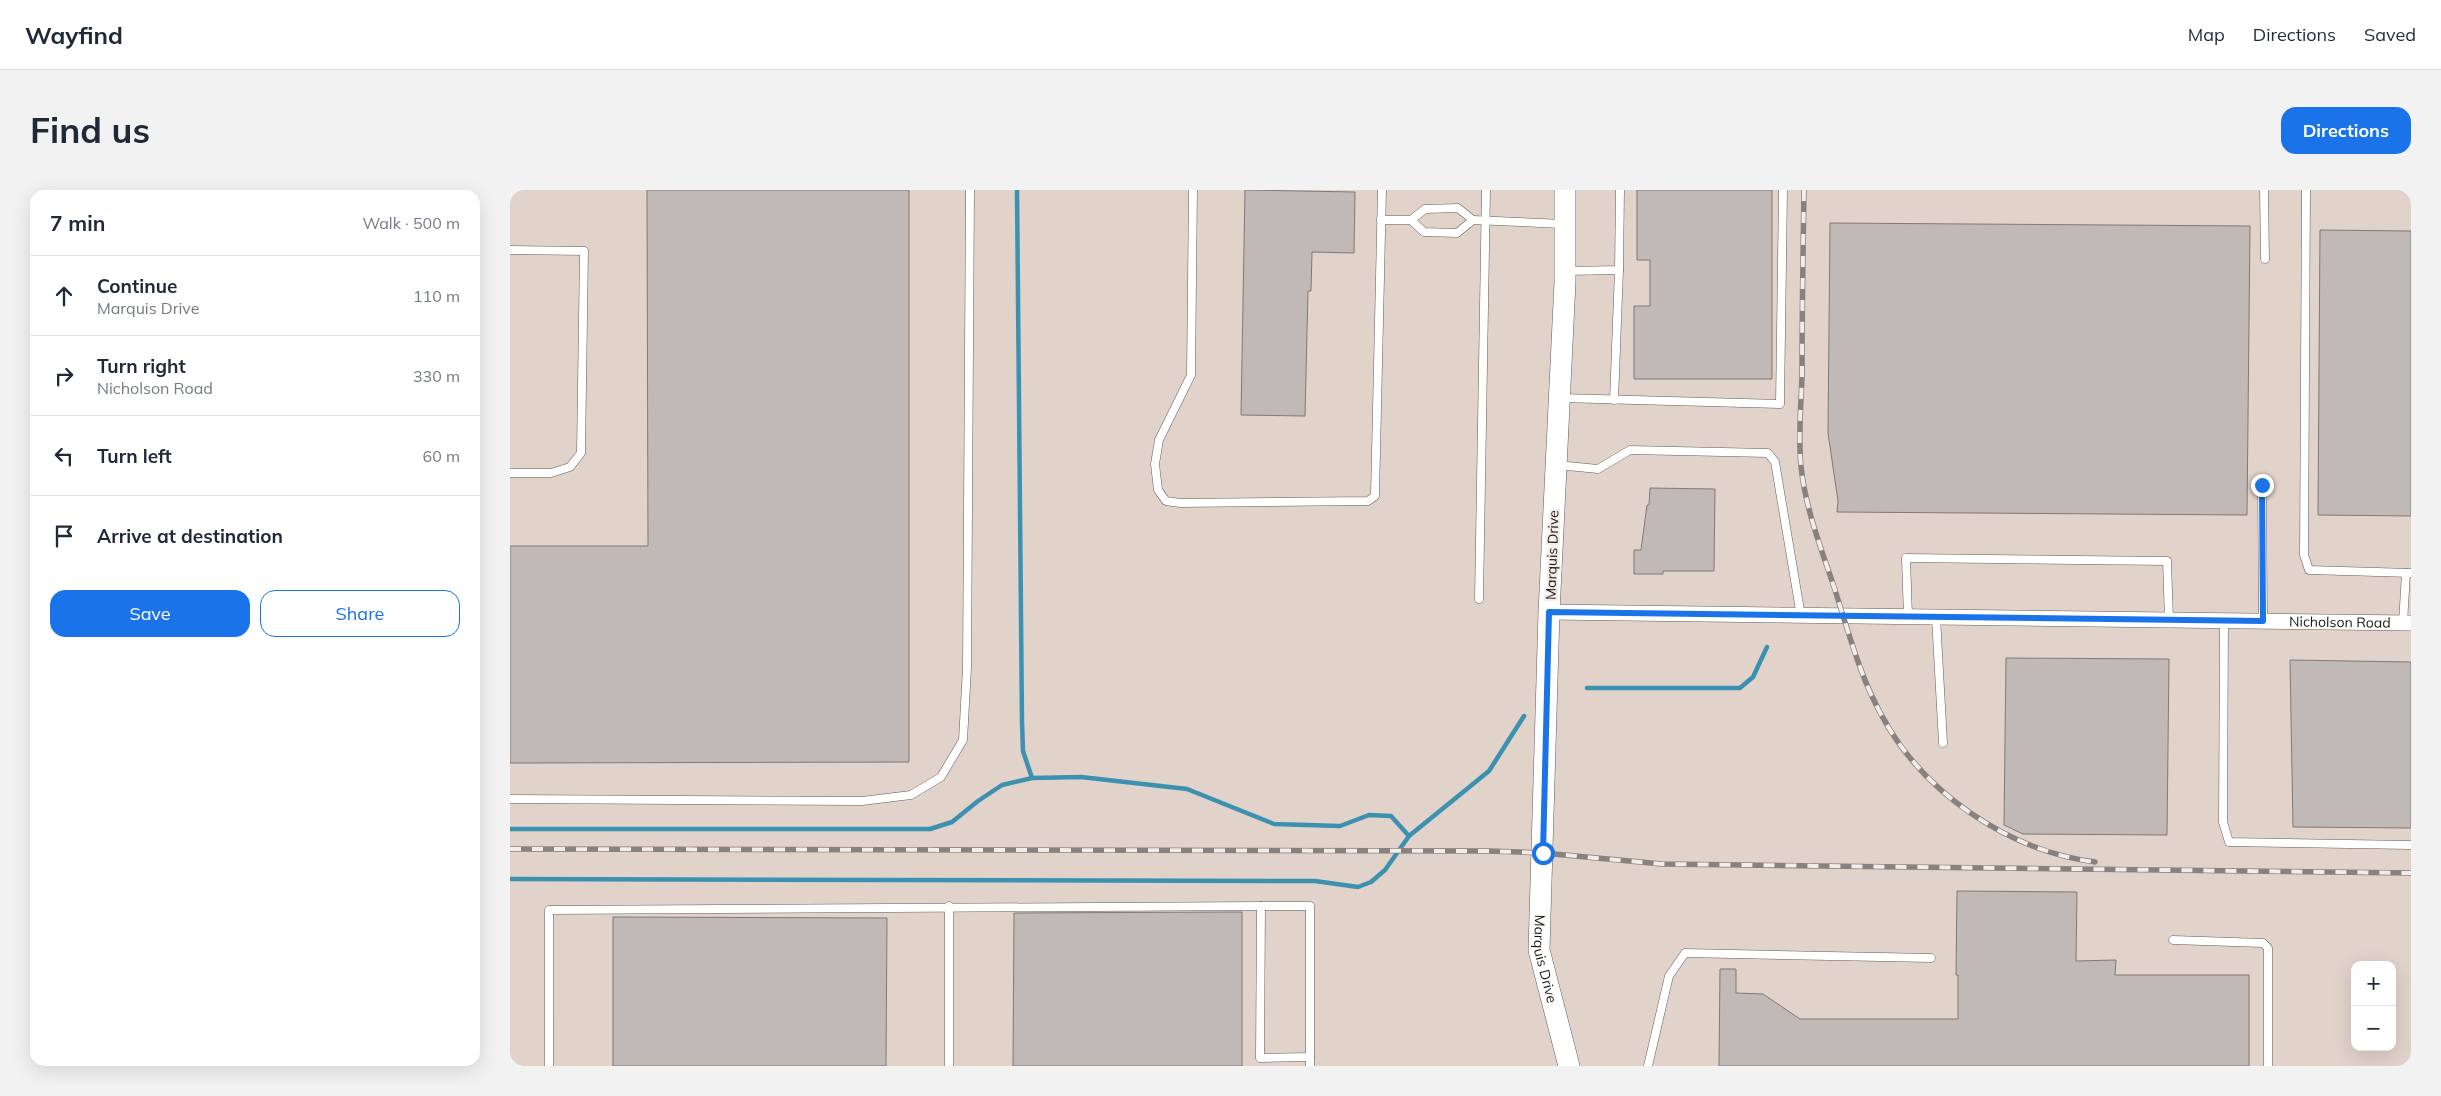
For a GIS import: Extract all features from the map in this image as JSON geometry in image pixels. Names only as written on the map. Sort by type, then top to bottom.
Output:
[{"type":"street","name":"Marquis Drive","points":[[1565,190],[1566,271],[1549,612],[1539,950],[1569,1066]]},
{"type":"street","name":"Nicholson Road","points":[[1549,612],[2407,623]]},
{"type":"lane","points":[[510,799],[862,801],[911,795],[941,777],[963,740],[967,668],[970,190]]},
{"type":"lane","points":[[1193,190],[1191,374],[1159,440],[1155,464],[1158,490],[1166,501],[1180,503],[1368,501],[1375,496],[1382,190]]},
{"type":"lane","points":[[1479,598],[1486,190]]},
{"type":"lane","points":[[1614,400],[1620,190]]},
{"type":"lane","points":[[1559,398],[1780,404],[1783,190]]},
{"type":"lane","points":[[2264,190],[2266,260]]},
{"type":"lane","points":[[2306,190],[2304,555],[2309,570],[2409,573],[2407,623]]},
{"type":"lane","points":[[1381,220],[1411,220],[1425,209],[1458,208],[1473,220],[1565,224]]},
{"type":"lane","points":[[1411,220],[1424,232],[1456,233],[1473,220]]},
{"type":"lane","points":[[510,250],[584,251],[581,453],[570,468],[551,473],[510,473]]},
{"type":"lane","points":[[1566,271],[1619,270]]},
{"type":"lane","points":[[1556,464],[1598,469],[1630,450],[1768,453],[1775,462],[1801,616]]},
{"type":"lane","points":[[2262,485],[2263,621]]},
{"type":"lane","points":[[1908,617],[1906,558],[2167,561],[2168,620]]},
{"type":"lane","points":[[1936,617],[1943,743]]},
{"type":"lane","points":[[2224,621],[2223,822],[2229,842],[2411,844]]},
{"type":"lane","points":[[949,906],[949,1066]]},
{"type":"lane","points":[[549,1066],[549,910],[949,906],[1310,906],[1310,1066]]},
{"type":"lane","points":[[1261,906],[1260,1058],[1310,1057]]},
{"type":"lane","points":[[2173,940],[2263,943],[2268,948],[2268,1066]]},
{"type":"lane","points":[[1648,1066],[1668,976],[1685,953],[1932,958]]},
{"type":"shaded area","points":[[510,190],[2411,190],[2411,1066],[510,1066]]},
{"type":"building","points":[[647,190],[909,190],[909,762],[510,763],[510,546],[648,546]]},
{"type":"building","points":[[1245,190],[1355,192],[1354,253],[1312,252],[1311,291],[1308,291],[1305,416],[1241,415]]},
{"type":"building","points":[[1637,190],[1772,190],[1772,379],[1634,379],[1634,306],[1650,306],[1650,260],[1637,260]]},
{"type":"building","points":[[1830,223],[2250,226],[2247,515],[1837,512],[1838,501],[1828,433]]},
{"type":"building","points":[[2320,230],[2411,231],[2411,516],[2318,515]]},
{"type":"building","points":[[1650,488],[1715,489],[1714,571],[1663,571],[1663,574],[1634,574],[1634,550],[1641,550]]},
{"type":"building","points":[[2006,658],[2169,659],[2167,835],[2023,834],[2004,825]]},
{"type":"building","points":[[2290,660],[2411,662],[2411,828],[2293,827]]},
{"type":"building","points":[[1957,891],[2077,892],[2076,961],[2116,960],[2115,975],[2249,975],[2249,1066],[1719,1066],[1720,969],[1736,969],[1736,993],[1763,994],[1800,1019],[1958,1019],[1958,975],[1956,975]]},
{"type":"building","points":[[1242,912],[1242,1066],[1013,1066],[1014,913]]},
{"type":"building","points":[[613,917],[887,918],[886,1066],[613,1066]]},
{"type":"waterway","points":[[1017,190],[1022,722],[1023,751],[1032,778]]},
{"type":"waterway","points":[[1587,688],[1740,688],[1753,677],[1767,647]]},
{"type":"waterway","points":[[510,879],[1315,881],[1358,887],[1371,882],[1385,870],[1409,836],[1489,771],[1524,716]]},
{"type":"waterway","points":[[510,829],[930,829],[952,822],[1002,785],[1032,778],[1081,777],[1187,789],[1274,824],[1340,826],[1369,815],[1391,816],[1409,836]]},
{"type":"railway","points":[[1804,190],[1801,466],[1806,497],[1814,527],[1867,685],[1882,716],[1899,744],[1920,770],[1972,814],[2001,831],[2031,845],[2063,856],[2095,862]]},
{"type":"railway","points":[[510,849],[1489,851],[1543,853],[1662,864],[2411,873]]},
{"type":"route","points":[[1543,853],[1549,612],[2263,621],[2262,485]]}]
